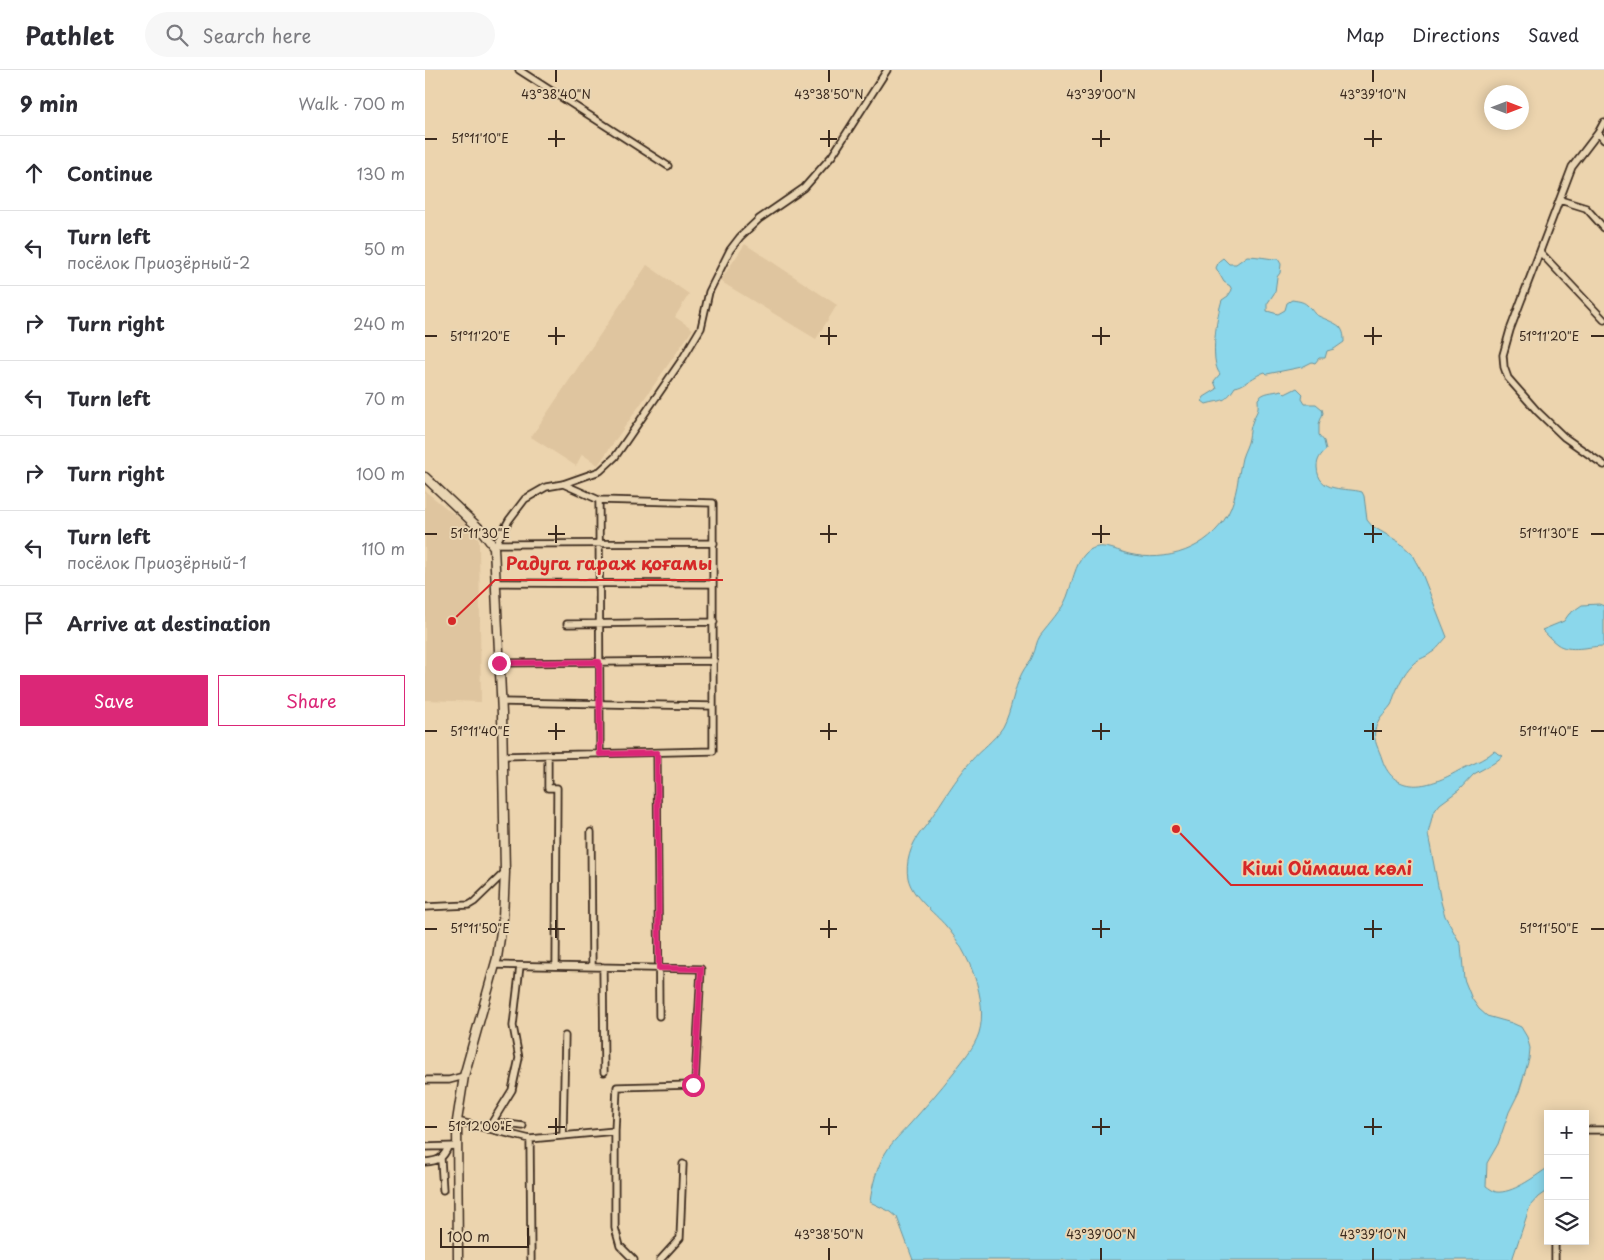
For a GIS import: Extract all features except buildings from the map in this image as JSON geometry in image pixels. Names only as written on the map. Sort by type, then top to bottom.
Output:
[{"type":"street","points":[[519,70],[668,166]]},
{"type":"street","points":[[458,1260],[457,1121],[464,1076],[495,965],[503,918],[505,872],[503,756],[495,545],[509,520],[525,499],[545,487],[563,484],[600,471],[608,465],[683,358],[701,328],[709,292],[730,250],[740,237],[759,219],[804,188],[832,156],[887,70]]},
{"type":"street","points":[[1604,122],[1572,167],[1510,330],[1503,355],[1508,378],[1537,411],[1564,437],[1604,465]]},
{"type":"street","points":[[1598,133],[1604,140]]},
{"type":"street","points":[[1560,200],[1585,208],[1604,228]]},
{"type":"street","points":[[1541,252],[1604,320]]},
{"type":"street","points":[[425,477],[482,530],[495,545],[714,543]]},
{"type":"street","points":[[503,756],[713,752],[713,503],[599,500],[563,484]]},
{"type":"street","points":[[599,500],[600,754]]},
{"type":"street","points":[[495,583],[713,584]]},
{"type":"street","points":[[567,624],[599,622],[714,622]]},
{"type":"street","points":[[499,663],[714,661]]},
{"type":"street","points":[[501,702],[713,706]]},
{"type":"street","points":[[657,753],[659,1016]]},
{"type":"street","points":[[548,755],[548,788],[557,788],[556,966]]},
{"type":"street","points":[[591,832],[592,967]]},
{"type":"street","points":[[425,908],[469,905],[505,872]]},
{"type":"street","points":[[495,965],[701,969],[695,1082],[693,1085],[617,1087],[615,1228],[620,1246],[634,1260]]},
{"type":"street","points":[[488,1129],[512,1090],[519,1058],[513,1026],[520,966]]},
{"type":"street","points":[[603,967],[604,1072]]},
{"type":"street","points":[[563,1135],[565,1036]]},
{"type":"street","points":[[425,1080],[449,1080],[464,1076]]},
{"type":"street","points":[[457,1121],[530,1138],[615,1131]]},
{"type":"street","points":[[493,1122],[523,1126]]},
{"type":"street","points":[[1589,1130],[1604,1130]]},
{"type":"street","points":[[530,1138],[531,1260]]},
{"type":"street","points":[[425,1147],[457,1146]]},
{"type":"street","points":[[443,1190],[441,1160],[448,1147]]},
{"type":"street","points":[[425,1162],[441,1160]]},
{"type":"street","points":[[661,1260],[680,1238],[683,1164]]},
{"type":"street","points":[[1555,1245],[1555,1260]]},
{"type":"shaded area","points":[[745,244],[837,305],[816,339],[720,281]]},
{"type":"shaded area","points":[[647,265],[689,294],[675,317],[693,329],[598,465],[582,454],[576,466],[531,437]]},
{"type":"shaded area","points":[[425,491],[475,531],[479,541],[481,702],[425,700]]},
{"type":"water","points":[[1247,256],[1278,259],[1281,264],[1275,292],[1267,304],[1267,311],[1278,314],[1285,310],[1287,303],[1292,300],[1302,302],[1315,314],[1340,327],[1344,342],[1334,349],[1327,351],[1325,358],[1319,358],[1315,363],[1312,362],[1302,367],[1267,374],[1265,372],[1257,375],[1242,385],[1235,387],[1225,399],[1206,404],[1202,401],[1204,397],[1217,389],[1214,381],[1220,374],[1217,368],[1214,349],[1220,307],[1222,300],[1232,290],[1224,282],[1216,268],[1219,261],[1223,258],[1229,264],[1236,264]]},
{"type":"water","points":[[1297,388],[1303,394],[1302,399],[1305,404],[1316,404],[1322,409],[1319,435],[1324,441],[1326,450],[1321,456],[1317,467],[1322,482],[1334,488],[1362,492],[1367,520],[1372,526],[1399,542],[1411,553],[1421,571],[1447,637],[1429,655],[1416,661],[1409,668],[1394,695],[1391,705],[1378,721],[1375,738],[1388,771],[1405,784],[1426,784],[1463,769],[1494,751],[1503,756],[1474,774],[1459,790],[1440,804],[1433,813],[1428,834],[1441,902],[1445,916],[1461,945],[1464,979],[1472,999],[1487,1016],[1521,1027],[1527,1037],[1530,1048],[1529,1059],[1519,1092],[1509,1112],[1498,1144],[1487,1163],[1486,1186],[1496,1192],[1502,1192],[1523,1184],[1544,1170],[1544,1193],[1530,1206],[1512,1260],[913,1260],[897,1217],[870,1202],[875,1176],[880,1163],[891,1145],[938,1092],[968,1054],[979,1033],[981,1006],[975,976],[962,949],[946,926],[919,898],[910,885],[907,872],[909,854],[917,838],[965,768],[996,737],[1003,727],[1022,673],[1032,657],[1040,636],[1065,602],[1076,569],[1085,554],[1095,548],[1106,547],[1143,556],[1172,555],[1198,544],[1209,536],[1220,526],[1231,507],[1251,425],[1258,410],[1258,399],[1266,393],[1281,390],[1285,394]]},
{"type":"water","points":[[1599,604],[1604,606],[1604,646],[1562,647],[1542,630],[1564,621],[1569,614],[1582,605]]},
{"type":"place","name":"Радуга гараж қоғамы","points":[[452,621]]},
{"type":"place","name":"Кіші Оймаша көлi","points":[[1176,829]]},
{"type":"route","points":[[499,663],[599,662],[600,754],[657,753],[659,968],[701,969],[695,1082],[693,1085]]}]
